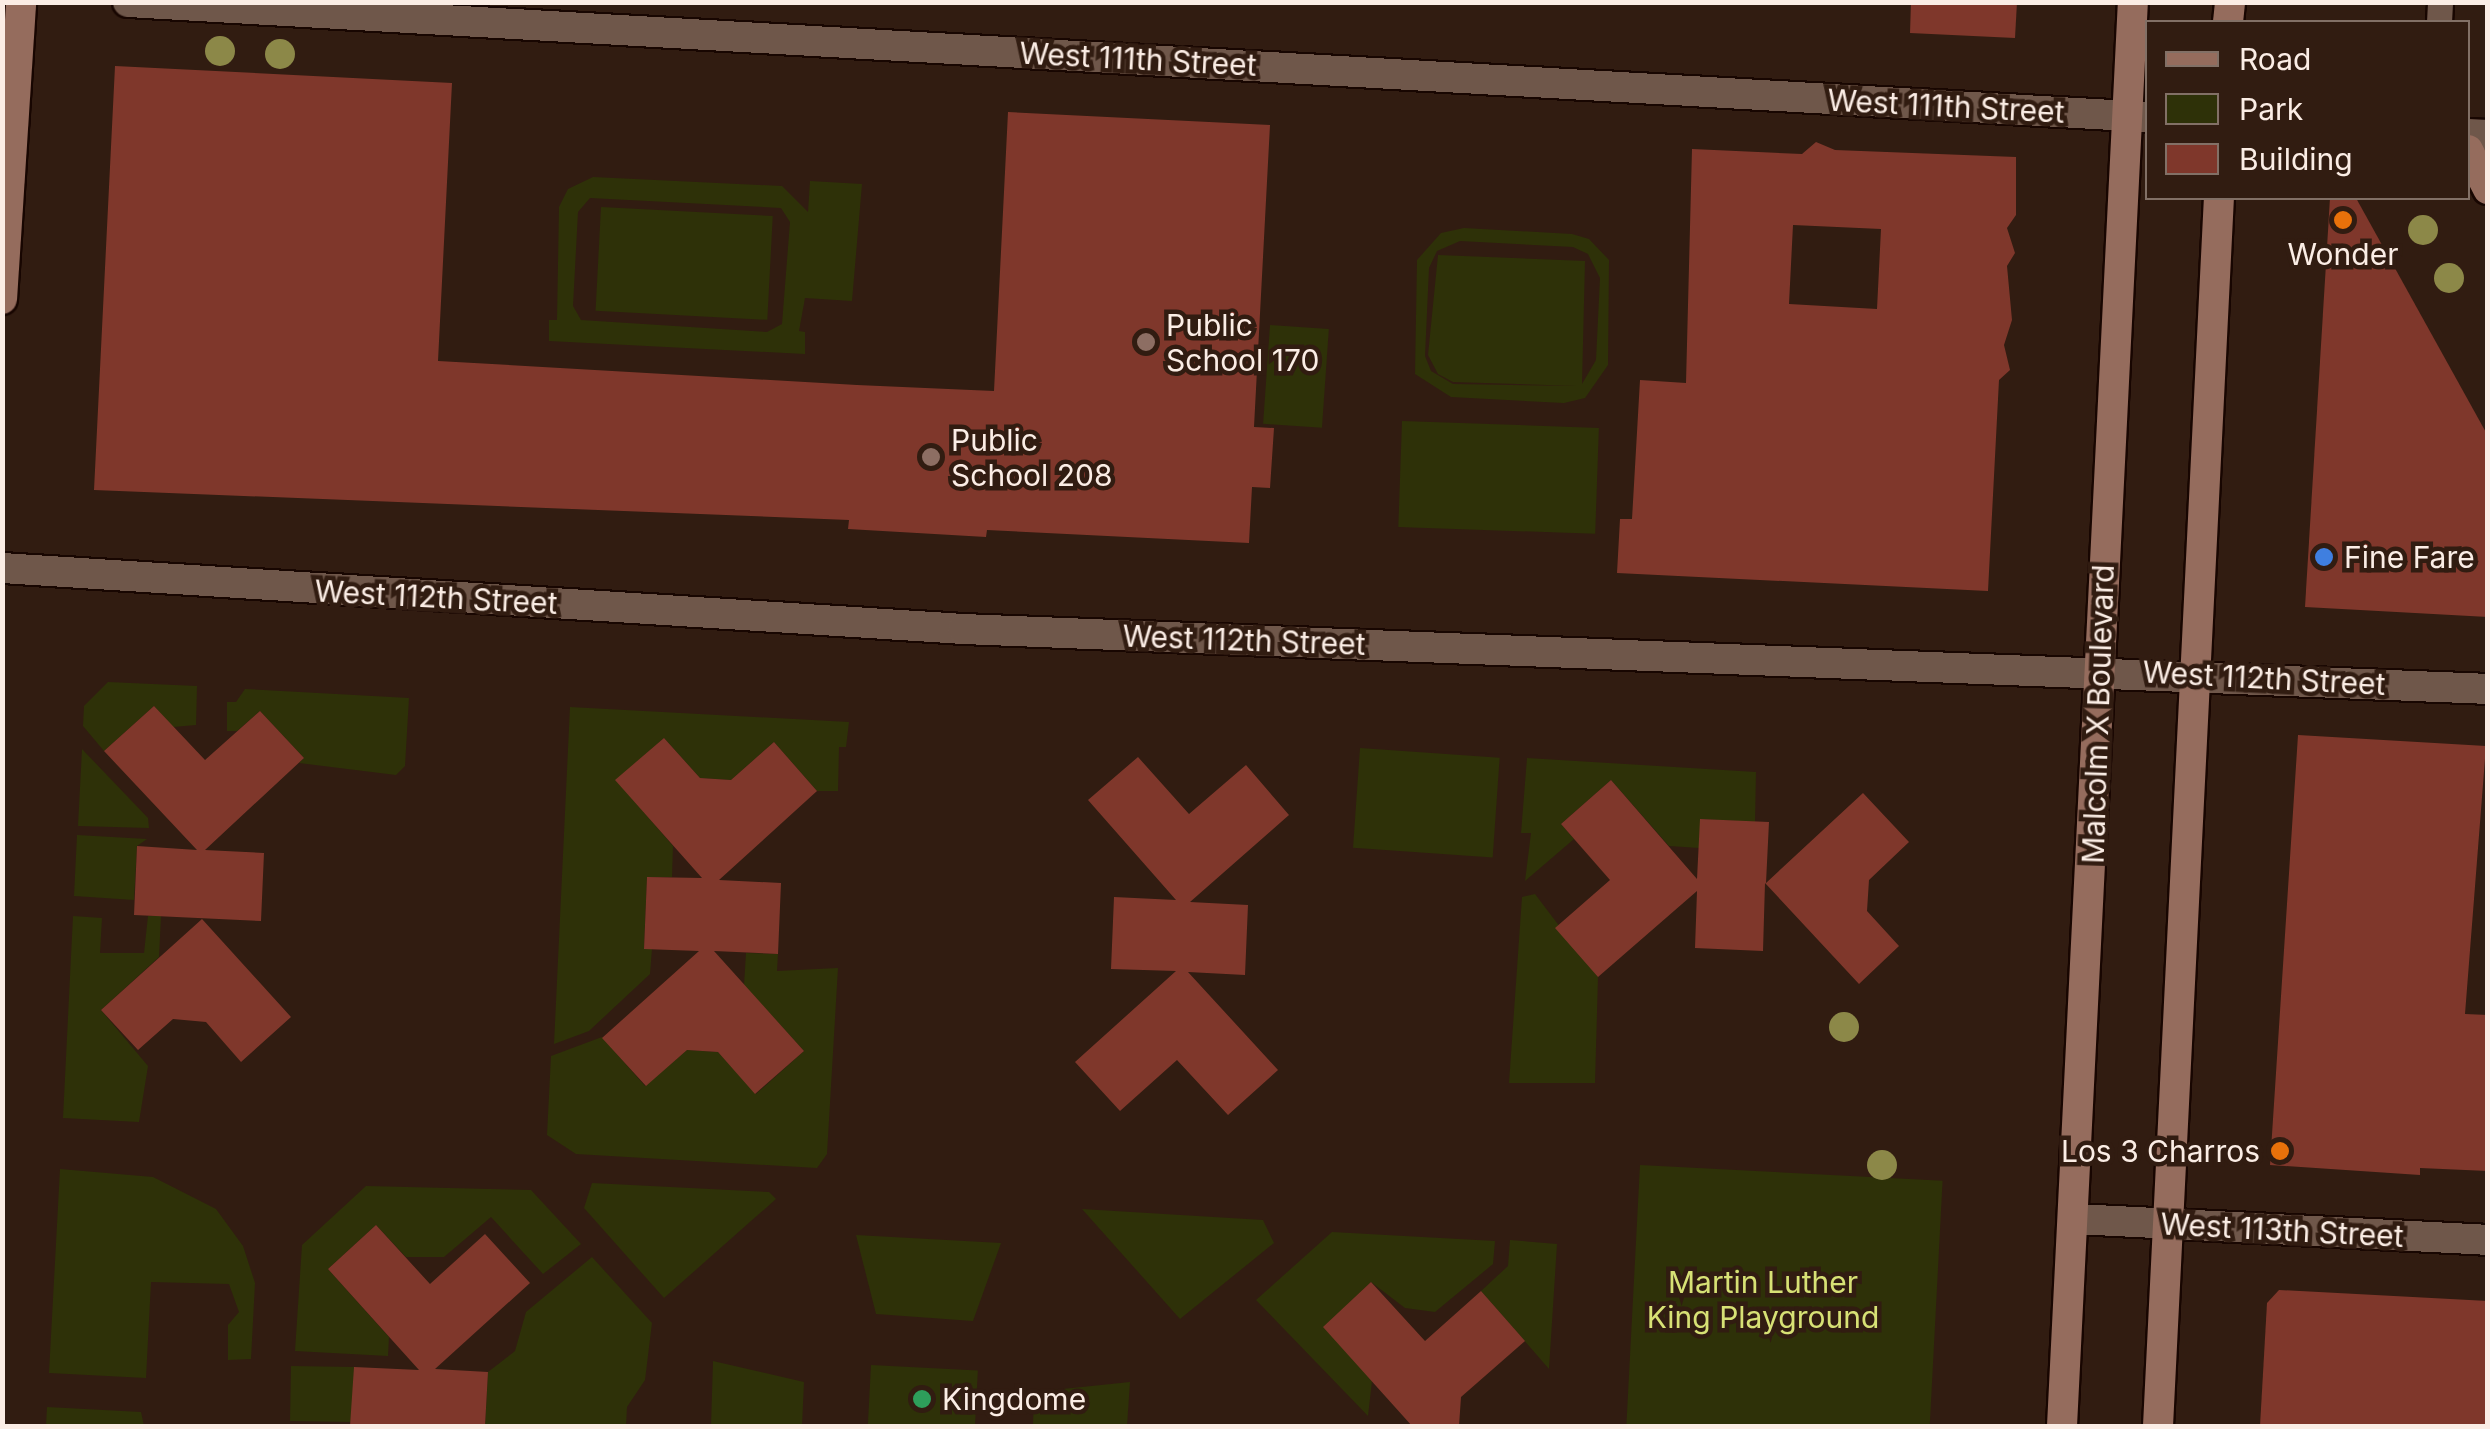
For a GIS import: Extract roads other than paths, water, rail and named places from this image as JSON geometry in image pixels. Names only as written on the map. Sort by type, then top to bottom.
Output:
[{"type":"main road","points":[[2,299],[22,2]]},
{"type":"main road","name":"Malcolm X Boulevard","points":[[2062,1426],[2076,1219],[2100,670],[2135,116],[2134,2]]},
{"type":"main road","points":[[2470,154],[2488,189]]},
{"type":"main road","points":[[2158,1426],[2190,674],[2218,200]]},
{"type":"street","name":"West 111th Street","points":[[128,2],[2135,116]]},
{"type":"street","name":"West 112th Street","points":[[2,568],[963,629],[2100,670],[2488,689]]},
{"type":"street","name":"West 113th Street","points":[[2076,1219],[2488,1240]]},
{"type":"place","name":"Wonder","points":[[2343,220]]},
{"type":"place","name":"Public School 170","points":[[1146,342]]},
{"type":"place","name":"Public School 208","points":[[931,457]]},
{"type":"place","name":"Fine Fare","points":[[2324,557]]},
{"type":"place","name":"Los 3 Charros","points":[[2280,1151]]},
{"type":"place","name":"Kingdome","points":[[922,1399]]},
{"type":"park label","name":"Martin Luther King Playground","points":[[1763,1299]]}]
